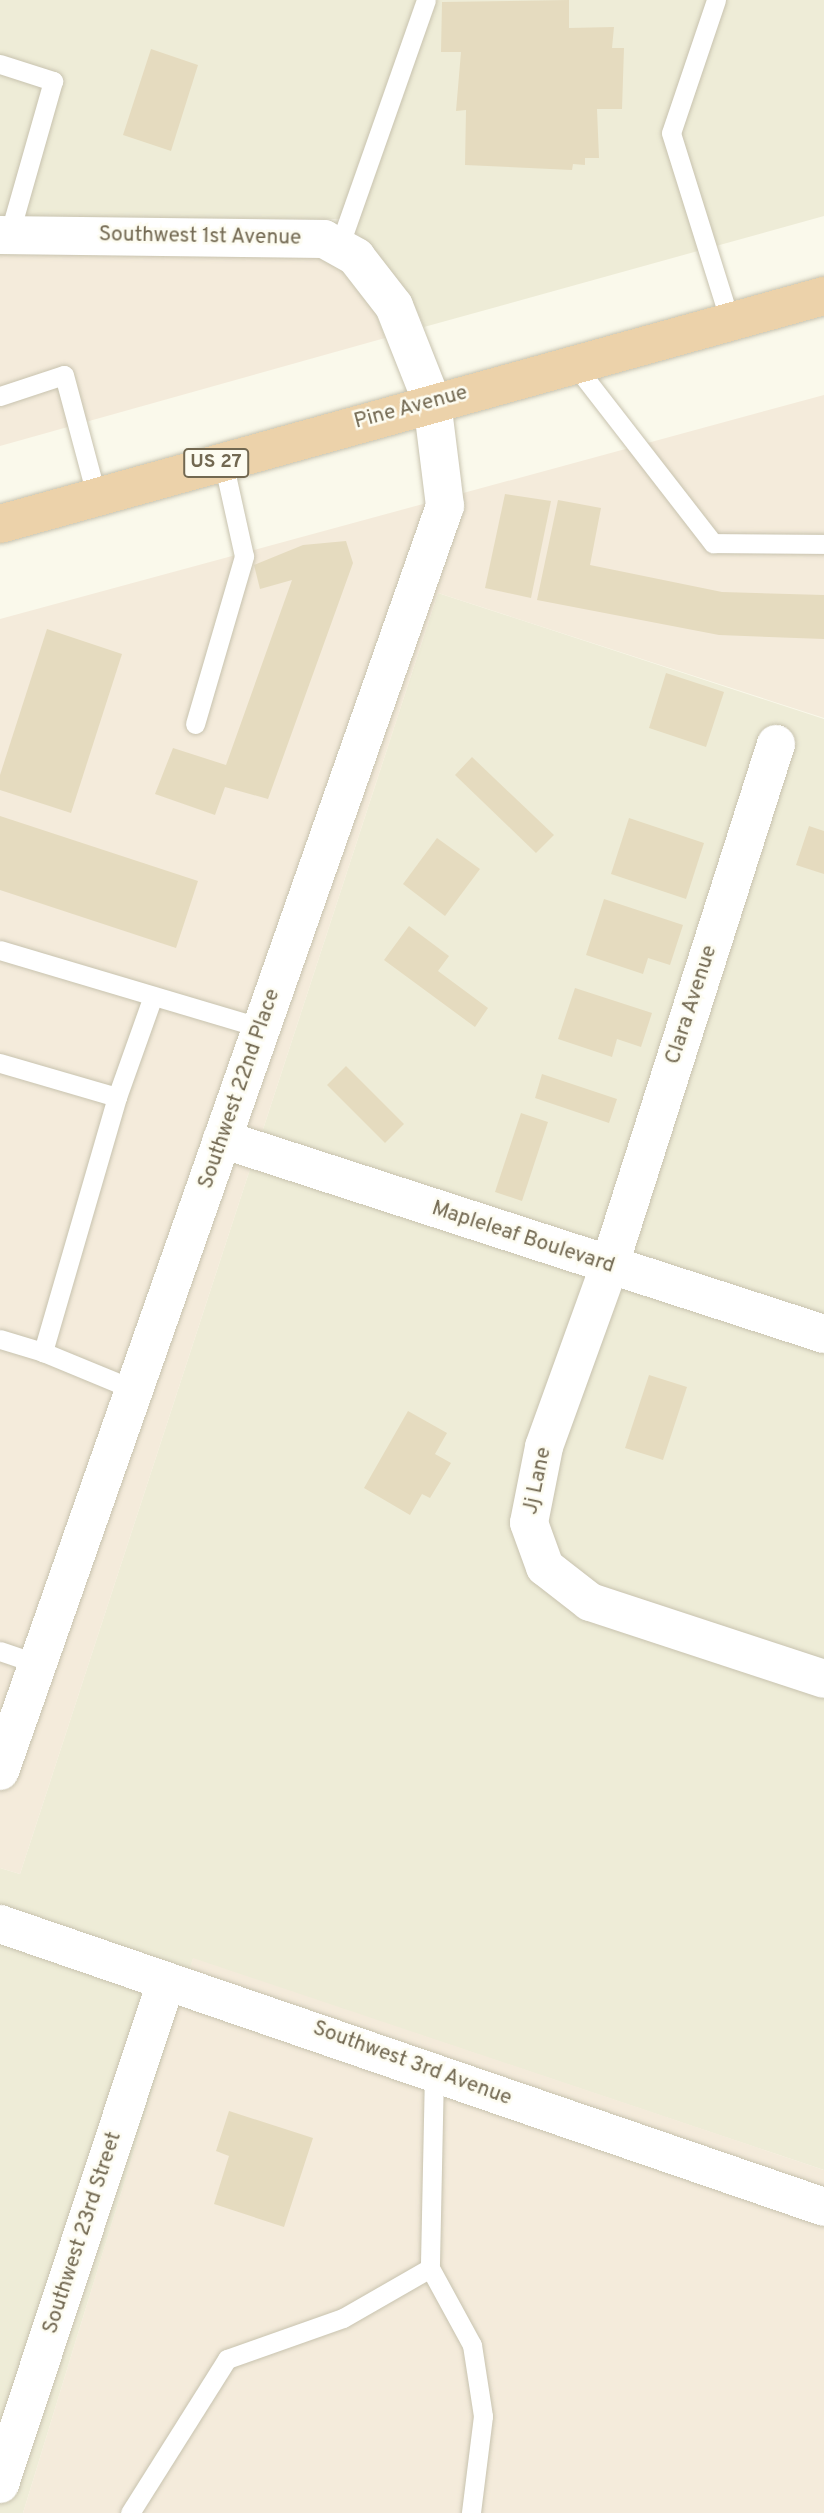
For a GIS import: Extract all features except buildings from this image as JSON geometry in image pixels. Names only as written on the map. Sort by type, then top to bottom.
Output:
[{"type":"highway","name":"Pine Avenue","points":[[0,524],[432,402],[824,296]]},
{"type":"street","name":"Southwest 1st Avenue","points":[[4,235],[238,235],[324,239],[356,257],[394,306],[432,402]]},
{"type":"street","name":"Southwest 22nd Place","points":[[0,1771],[445,506],[432,402]]},
{"type":"street","name":"Clara Avenue","points":[[609,1267],[776,744]]},
{"type":"street","name":"Mapleleaf Boulevard","points":[[222,1139],[609,1267],[824,1334]]},
{"type":"street","name":"Jj Lane","points":[[609,1267],[544,1447],[529,1523],[545,1567],[590,1602],[824,1679]]},
{"type":"street","name":"Southwest 3rd Avenue","points":[[0,1924],[824,2207]]},
{"type":"street","name":"Southwest 23rd Street","points":[[1,2480],[166,1982]]},
{"type":"lane","points":[[339,247],[426,0]]},
{"type":"lane","points":[[716,0],[671,133],[730,321]]},
{"type":"lane","points":[[0,64],[53,81],[4,235]]},
{"type":"lane","points":[[574,364],[713,543],[824,544]]},
{"type":"lane","points":[[0,396],[64,375],[97,498]]},
{"type":"lane","points":[[195,724],[244,556],[223,461]]},
{"type":"lane","points":[[0,950],[262,1028]]},
{"type":"lane","points":[[43,1352],[117,1097],[153,996]]},
{"type":"lane","points":[[0,1063],[117,1097]]},
{"type":"lane","points":[[0,1339],[43,1352],[135,1390]]},
{"type":"lane","points":[[0,1651],[38,1664]]},
{"type":"lane","points":[[434,2072],[430,2269],[472,2345],[483,2416],[471,2513]]},
{"type":"lane","points":[[130,2513],[227,2359],[342,2318],[430,2269]]},
{"type":"shaded area","points":[[0,0],[824,0],[824,216],[424,327],[411,297],[373,248],[340,219],[0,217]]},
{"type":"shaded area","points":[[0,254],[318,257],[342,271],[376,314],[385,338],[0,446]]},
{"type":"shaded area","points":[[824,395],[824,718],[438,593],[20,1874],[0,1868],[0,619]]},
{"type":"shaded area","points":[[438,593],[824,719],[824,2170],[193,1959],[23,2513],[0,2513],[0,1868],[20,1874]]},
{"type":"shaded area","points":[[193,1958],[824,2170],[824,2188],[421,2048],[408,2083],[824,2226],[824,2513],[23,2513]]}]
